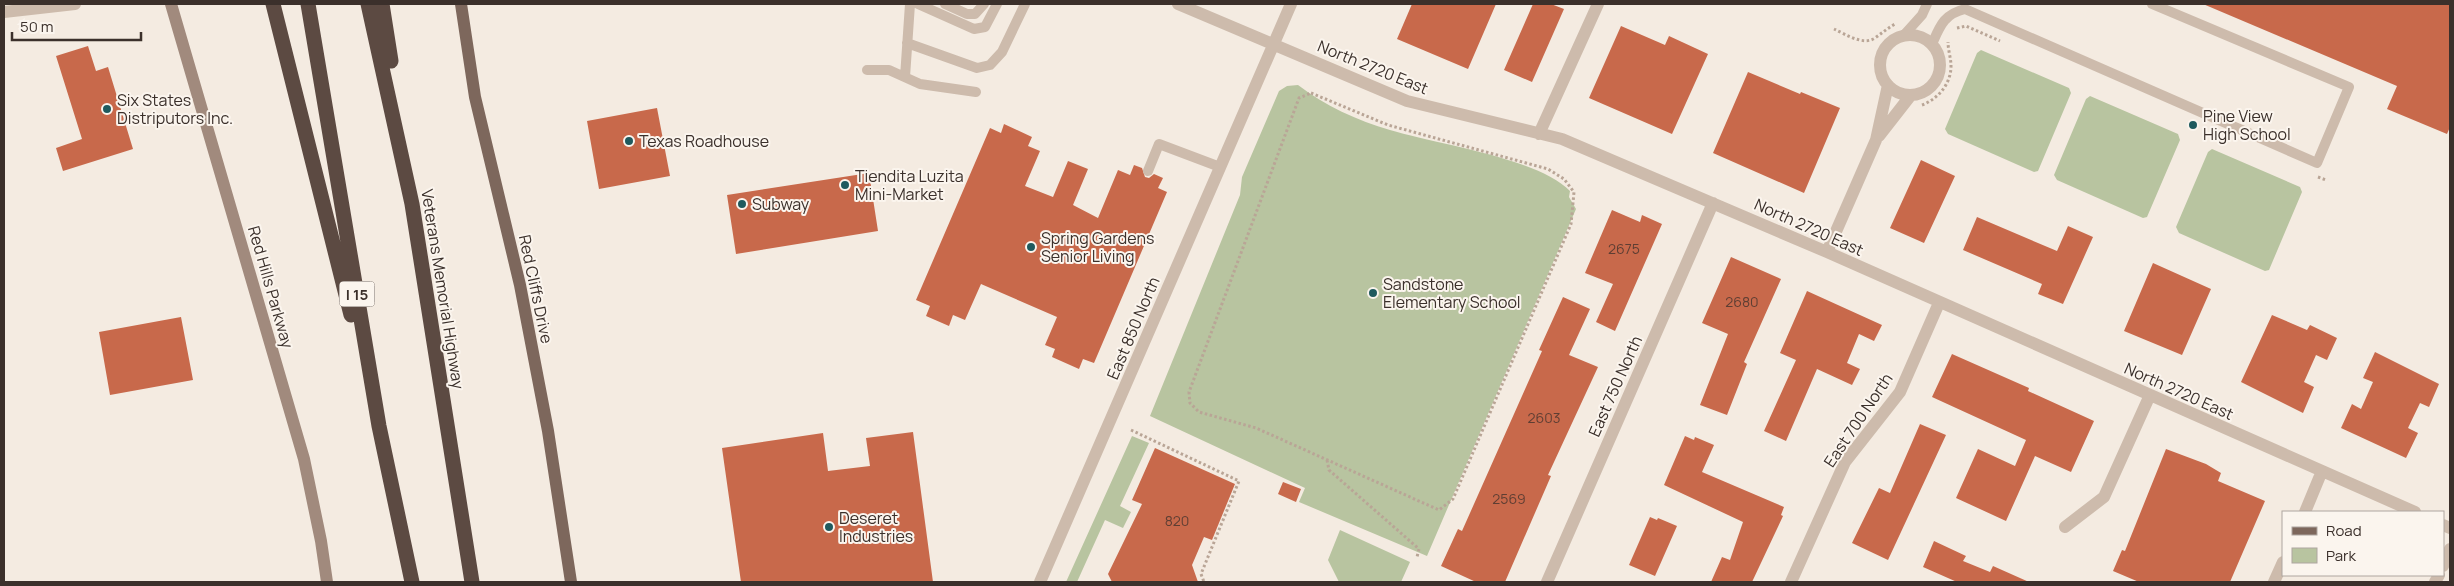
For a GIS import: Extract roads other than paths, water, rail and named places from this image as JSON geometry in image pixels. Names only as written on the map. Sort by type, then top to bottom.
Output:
[{"type":"highway","points":[[273,4],[379,426]]},
{"type":"highway","name":"I 15","points":[[308,4],[379,426],[412,582]]},
{"type":"highway","name":"Veterans Memorial Highway","points":[[368,4],[412,204],[472,582]]},
{"type":"highway","points":[[382,4],[412,204]]},
{"type":"main road","name":"Red Hills Parkway","points":[[171,4],[304,459],[321,541],[327,582]]},
{"type":"main road","name":"Red Cliffs Drive","points":[[460,4],[475,96],[520,286],[548,430],[570,582]]},
{"type":"street","points":[[4,12],[75,4]]},
{"type":"street","name":"North 2720 East","points":[[1178,4],[1408,101],[1562,139],[1827,252],[2413,511]]},
{"type":"street","name":"East 850 North","points":[[1040,582],[1291,4]]},
{"type":"street","points":[[1539,134],[1598,4]]},
{"type":"street","points":[[1876,140],[1911,95],[1929,88],[1936,80],[1940,61],[1932,44],[1904,29],[1882,53],[1880,70],[1888,85],[1894,90],[1911,95]]},
{"type":"street","points":[[1827,252],[1876,140],[1888,85]]},
{"type":"street","name":"East 750 North","points":[[1547,582],[1713,203]]},
{"type":"street","name":"East 700 North","points":[[1791,582],[1845,462],[1900,392],[1939,302]]},
{"type":"street","points":[[2066,526],[2104,497],[2150,395]]},
{"type":"street","points":[[2305,511],[2322,471]]},
{"type":"street","points":[[2444,564],[2450,549]]},
{"type":"street","points":[[2274,582],[2282,564]]},
{"type":"lane","points":[[905,77],[910,4]]},
{"type":"lane","points":[[945,4],[967,14],[975,14],[984,4]]},
{"type":"lane","points":[[922,5],[974,29],[985,27],[997,4]]},
{"type":"lane","points":[[907,43],[977,68],[990,65],[1002,52],[1025,4]]},
{"type":"lane","points":[[1904,29],[1922,15],[1927,4]]},
{"type":"lane","points":[[1932,44],[1941,24],[1953,12],[1965,9],[2317,163],[2349,87],[2152,4]]},
{"type":"lane","points":[[867,70],[889,70],[920,84],[976,92]]},
{"type":"lane","points":[[1148,171],[1159,144],[1220,167]]},
{"type":"place","name":"Six States Distriputors Inc.","points":[[107,109]]},
{"type":"place","name":"Pine View High School","points":[[2193,125]]},
{"type":"place","name":"Texas Roadhouse","points":[[629,141]]},
{"type":"place","name":"Tiendita Luzita Mini-Market","points":[[845,185]]},
{"type":"place","name":"Subway","points":[[742,204]]},
{"type":"place","name":"Spring Gardens Senior Living","points":[[1031,247]]},
{"type":"place","name":"Sandstone Elementary School","points":[[1373,293]]},
{"type":"place","name":"Deseret Industries","points":[[829,527]]}]
